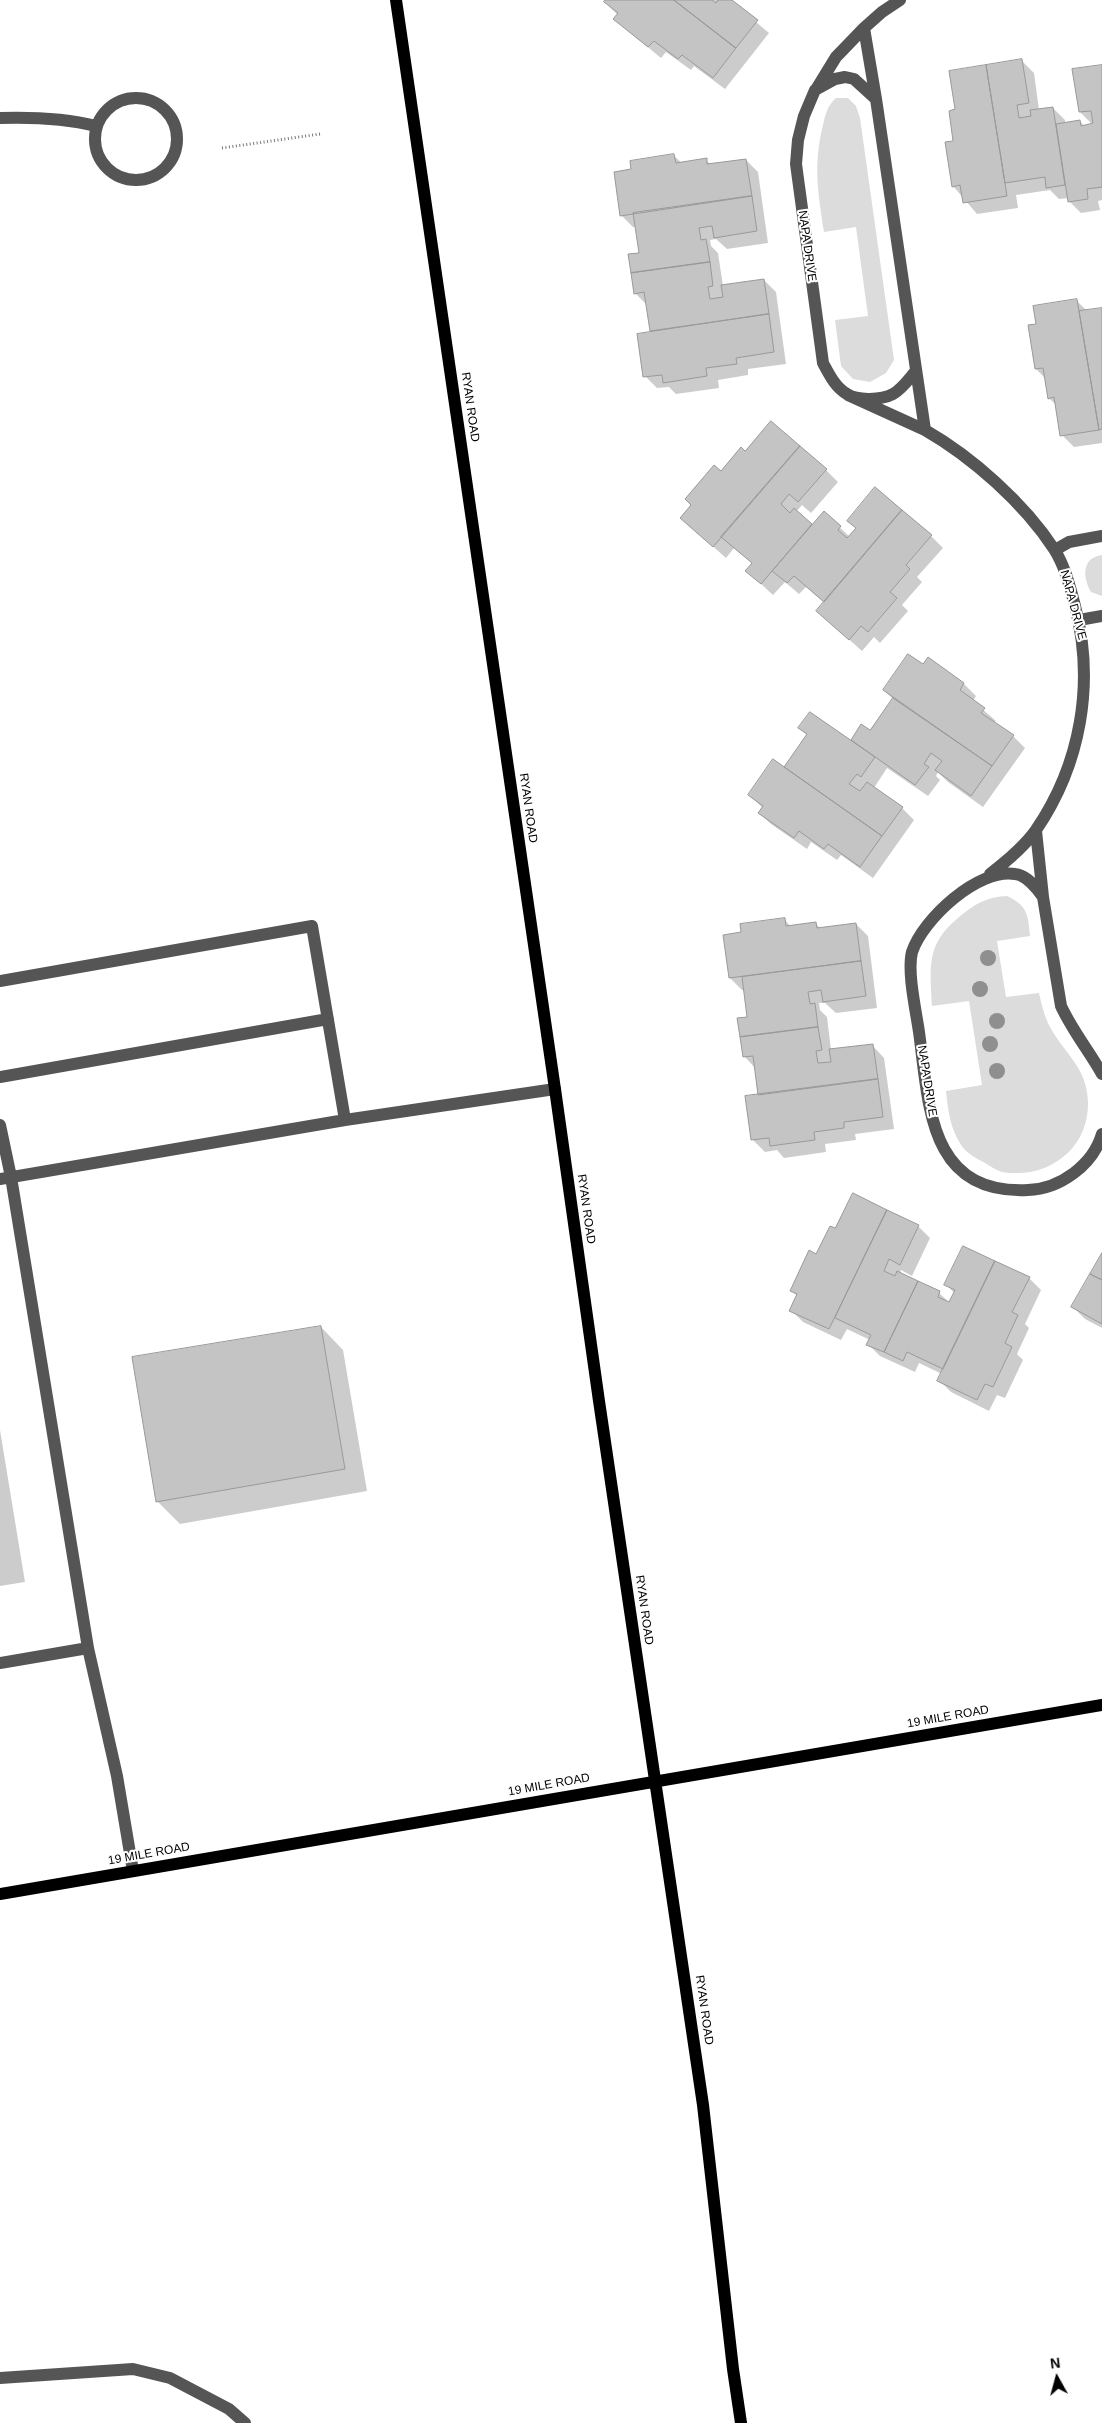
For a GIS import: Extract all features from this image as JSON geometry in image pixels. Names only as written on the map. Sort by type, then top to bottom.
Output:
[{"type":"main road","name":"RYAN ROAD","points":[[396,0],[555,1089],[600,1411],[704,2105],[733,2368],[741,2423]]},
{"type":"main road","name":"19 MILE ROAD","points":[[0,1894],[1102,1705]]},
{"type":"street","name":"NAPA DRIVE","points":[[900,0],[882,12],[864,28],[836,57],[815,90],[804,116],[798,140],[796,164],[823,363],[833,380],[848,395],[954,446],[1003,490],[1055,550],[1063,567],[1079,620],[1084,649],[1085,688],[1081,724],[1069,766],[1036,831],[1011,858],[936,912],[921,933],[912,954],[912,980],[929,1106],[938,1138],[947,1156],[963,1172],[985,1184],[1008,1191],[1032,1190],[1047,1186],[1075,1173],[1090,1157],[1102,1134]]},
{"type":"street","points":[[864,28],[876,98],[924,430]]},
{"type":"street","points":[[815,90],[835,79],[845,77],[854,80],[876,98]]},
{"type":"street","points":[[138,98],[150,100],[162,108],[171,118],[176,130],[176,144],[172,157],[164,168],[153,175],[140,179],[127,179],[114,173],[104,165],[97,153],[95,140],[96,126],[103,114],[112,105],[124,99],[138,98]]},
{"type":"street","points":[[0,118],[68,119],[96,126]]},
{"type":"street","points":[[848,395],[874,399],[891,395],[903,386],[915,372]]},
{"type":"street","points":[[1055,550],[1069,542],[1102,536]]},
{"type":"street","points":[[1079,620],[1102,616]]},
{"type":"street","points":[[1036,831],[1044,897],[1062,1006],[1069,1022],[1102,1074]]},
{"type":"street","name":"NAPA DRIVE","points":[[987,877],[1000,874],[1016,874],[1037,888],[1044,897]]},
{"type":"street","points":[[0,981],[312,926],[345,1120]]},
{"type":"street","points":[[0,1077],[328,1019]]},
{"type":"street","points":[[6,1178],[345,1120],[555,1089]]},
{"type":"street","points":[[0,1125],[6,1178],[88,1648],[116,1776],[133,1871]]},
{"type":"street","points":[[0,1663],[88,1648]]},
{"type":"street","points":[[0,2378],[133,2369],[170,2378],[241,2419]]},
{"type":"path","points":[[222,148],[320,134]]},
{"type":"shaded area","points":[[836,98],[848,98],[856,106],[860,118],[894,360],[886,373],[870,382],[853,379],[841,366],[835,320],[868,316],[856,227],[824,232],[820,204],[817,166],[820,139],[827,110]]},
{"type":"shaded area","points":[[1102,555],[1102,596],[1091,592],[1085,575],[1087,564],[1090,560]]},
{"type":"shaded area","points":[[1007,896],[1019,904],[1026,912],[1030,936],[997,941],[1006,997],[1039,993],[1050,1027],[1080,1072],[1087,1091],[1088,1102],[1087,1117],[1083,1130],[1077,1142],[1068,1153],[1045,1168],[1032,1172],[1017,1173],[1007,1173],[995,1169],[965,1150],[957,1139],[950,1119],[946,1091],[982,1085],[969,1001],[932,1006],[931,990],[933,954],[943,934],[964,913],[974,906],[989,899]]},
{"type":"building","points":[[605,0],[674,0],[736,48],[713,78],[682,55],[678,59],[654,41],[648,47],[613,19],[618,13],[604,2]]},
{"type":"building","points":[[674,0],[712,0],[716,3],[718,0],[732,0],[758,20],[736,48]]},
{"type":"building","points":[[1022,59],[1029,103],[1017,105],[1019,118],[1031,116],[1030,110],[1053,107],[1065,185],[1046,188],[1045,177],[1005,183],[986,65]]},
{"type":"building","points":[[986,65],[1007,196],[963,203],[960,185],[952,187],[945,142],[953,141],[949,111],[955,109],[949,71]]},
{"type":"building","points":[[1102,65],[1102,187],[1087,189],[1088,199],[1068,202],[1056,124],[1080,120],[1081,126],[1093,123],[1091,111],[1079,112],[1072,69]]},
{"type":"building","points":[[674,154],[676,163],[707,158],[707,164],[746,159],[752,196],[620,216],[614,172],[631,169],[630,161]]},
{"type":"building","points":[[752,196],[757,231],[714,238],[712,226],[699,228],[701,240],[706,239],[710,262],[631,273],[628,254],[639,253],[633,213]]},
{"type":"building","points":[[710,262],[713,286],[708,287],[710,299],[723,297],[721,285],[764,279],[769,314],[650,331],[644,292],[634,294],[631,273]]},
{"type":"building","points":[[1077,299],[1099,430],[1060,436],[1054,397],[1048,399],[1043,368],[1035,369],[1028,325],[1036,324],[1033,306]]},
{"type":"building","points":[[1102,308],[1102,429],[1099,430],[1079,311]]},
{"type":"building","points":[[769,314],[774,352],[736,358],[737,364],[706,368],[707,376],[663,383],[662,375],[643,377],[637,334]]},
{"type":"building","points":[[771,421],[800,446],[713,547],[680,518],[691,505],[685,499],[714,465],[721,471],[741,447],[745,451]]},
{"type":"building","points":[[800,446],[827,469],[798,502],[789,494],[781,504],[790,513],[794,508],[812,524],[761,584],[745,571],[752,563],[721,537]]},
{"type":"building","points":[[875,487],[902,510],[824,602],[794,576],[787,583],[772,571],[824,511],[841,526],[838,530],[847,538],[856,528],[847,521]]},
{"type":"building","points":[[902,510],[932,535],[906,565],[910,569],[890,592],[897,598],[868,632],[861,626],[849,640],[816,611]]},
{"type":"building","points":[[908,654],[923,664],[928,657],[964,683],[960,690],[985,708],[981,713],[1014,735],[992,766],[883,690]]},
{"type":"building","points":[[893,698],[992,766],[971,796],[935,770],[942,761],[931,753],[924,764],[929,767],[915,785],[851,740],[861,724],[870,730]]},
{"type":"building","points":[[810,712],[875,757],[861,777],[857,774],[849,784],[860,791],[867,782],[903,807],[882,836],[784,767],[807,734],[798,728]]},
{"type":"building","points":[[773,759],[882,836],[860,867],[828,844],[824,849],[799,831],[794,838],[758,813],[763,806],[748,795]]},
{"type":"building","points":[[785,918],[786,926],[816,922],[817,928],[856,923],[861,961],[729,978],[723,935],[741,932],[740,924]]},
{"type":"building","points":[[861,961],[866,996],[823,1002],[821,990],[808,992],[810,1004],[815,1003],[818,1027],[740,1037],[737,1018],[747,1017],[742,977]]},
{"type":"building","points":[[818,1027],[822,1050],[816,1051],[818,1063],[831,1062],[829,1049],[873,1044],[878,1079],[758,1095],[753,1056],[743,1057],[740,1037]]},
{"type":"building","points":[[878,1079],[883,1117],[844,1122],[844,1128],[814,1132],[815,1140],[770,1146],[769,1138],[751,1140],[745,1096]]},
{"type":"building","points":[[853,1193],[887,1210],[829,1329],[789,1311],[797,1294],[790,1291],[809,1250],[816,1254],[830,1226],[835,1228]]},
{"type":"building","points":[[887,1210],[919,1225],[900,1265],[889,1259],[884,1271],[895,1276],[897,1271],[918,1281],[884,1352],[866,1345],[871,1335],[835,1318]]},
{"type":"building","points":[[963,1246],[995,1261],[943,1369],[907,1352],[903,1361],[884,1352],[918,1281],[940,1291],[938,1297],[949,1302],[955,1290],[944,1285]]},
{"type":"building","points":[[1102,1253],[1102,1280],[1090,1274]]},
{"type":"building","points":[[995,1261],[1030,1277],[1012,1312],[1018,1315],[1005,1343],[1012,1347],[993,1387],[985,1384],[977,1400],[937,1381]]},
{"type":"building","points":[[1090,1274],[1102,1280],[1102,1324],[1071,1307]]},
{"type":"building","points":[[321,1326],[345,1469],[156,1502],[132,1357]]}]
